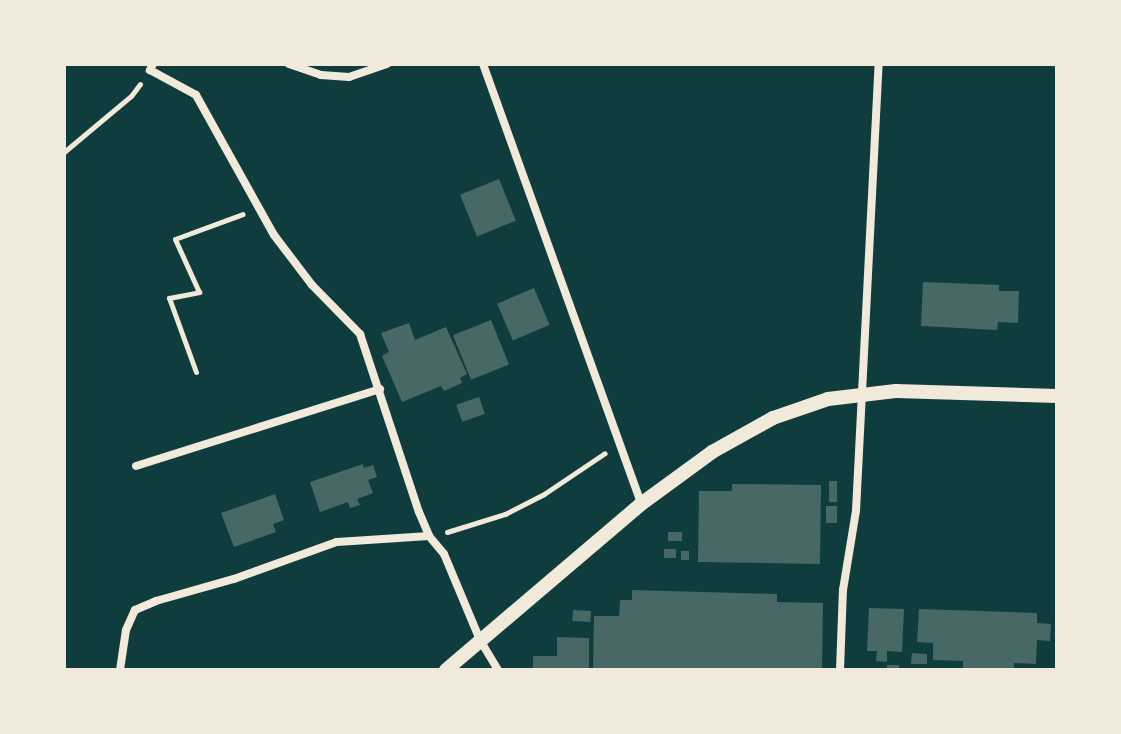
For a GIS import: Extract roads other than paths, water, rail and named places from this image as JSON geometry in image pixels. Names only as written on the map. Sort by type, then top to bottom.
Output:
[{"type":"street","points":[[289,64],[321,75],[349,77],[387,64]]},
{"type":"street","points":[[483,64],[641,504]]},
{"type":"street","points":[[840,670],[843,590],[856,511],[879,64]]},
{"type":"street","points":[[152,67],[196,95],[285,251],[360,334],[429,536],[444,554],[480,640],[498,670]]},
{"type":"street","points":[[136,466],[380,389]]},
{"type":"street","points":[[446,670],[641,504],[712,452],[773,418],[828,399],[862,394],[931,390],[1057,396]]},
{"type":"street","points":[[120,670],[126,630],[135,610],[337,542],[429,536]]}]
